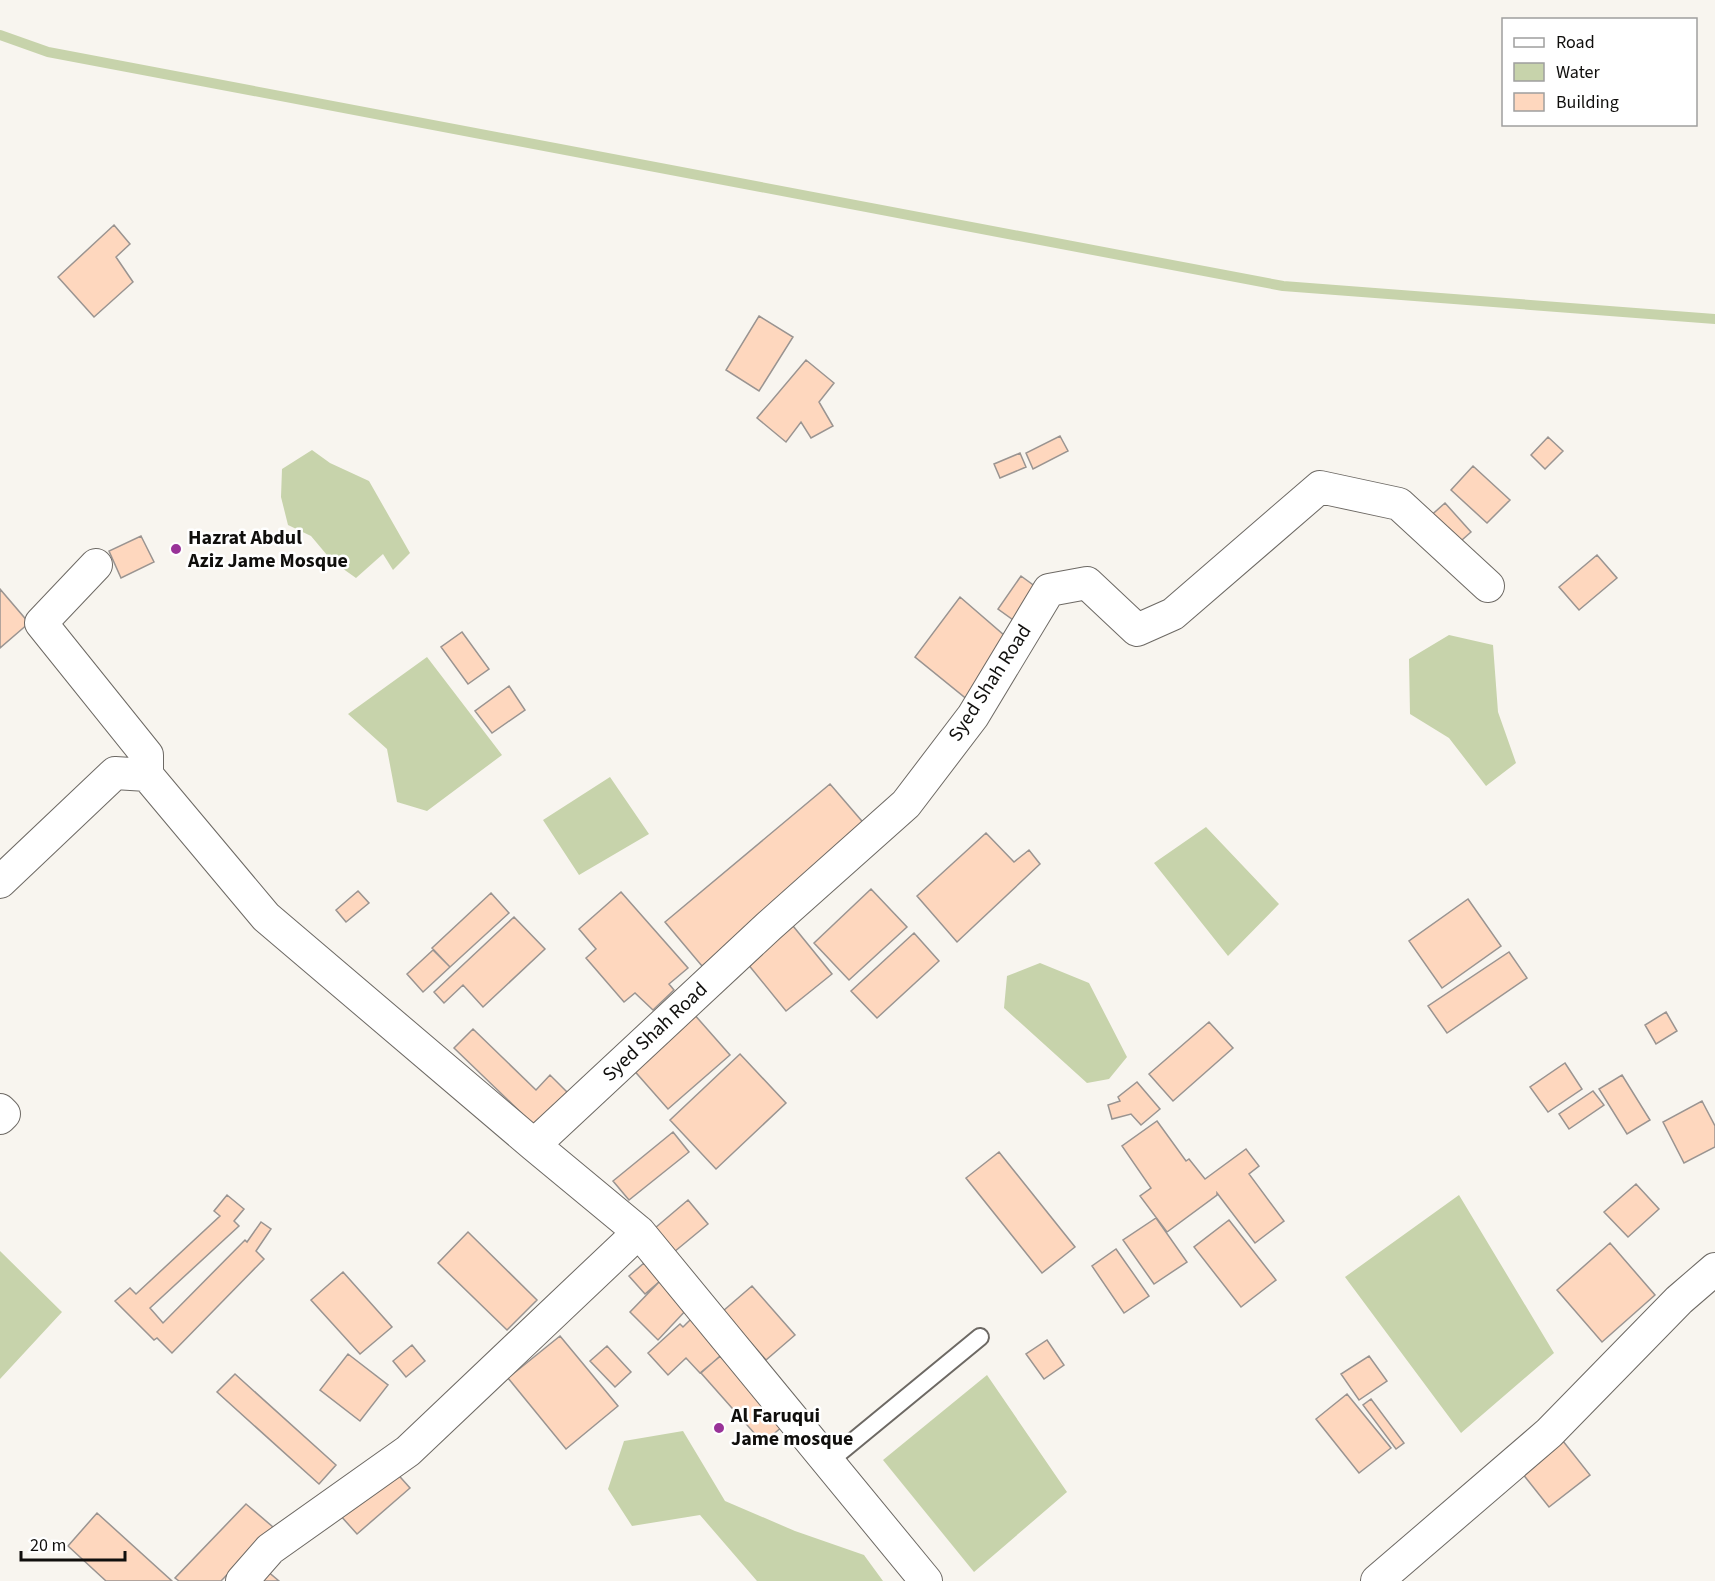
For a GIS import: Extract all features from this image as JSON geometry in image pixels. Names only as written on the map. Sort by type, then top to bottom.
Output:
[{"type":"street","name":"Syed Shah Road","points":[[534,1145],[769,926],[906,804],[973,716],[1049,590],[1087,583],[1137,630],[1173,614],[1320,487],[1399,504],[1488,586]]},
{"type":"street","points":[[96,565],[41,623],[147,755],[147,775],[266,917],[639,1232],[926,1581]]},
{"type":"street","points":[[0,882],[115,773],[147,775]]},
{"type":"street","points":[[0,1110],[4,1114],[0,1118]]},
{"type":"street","points":[[242,1581],[270,1549],[408,1451],[639,1232]]},
{"type":"street","points":[[1377,1581],[1549,1433],[1679,1300],[1715,1269]]},
{"type":"lane","points":[[828,1462],[980,1337]]},
{"type":"water","points":[[312,450],[330,463],[369,481],[410,553],[393,570],[383,554],[356,578],[332,561],[311,536],[288,525],[281,497],[282,469]]},
{"type":"water","points":[[1449,635],[1493,645],[1498,712],[1516,763],[1486,786],[1449,738],[1410,714],[1409,659]]},
{"type":"water","points":[[427,657],[502,755],[427,811],[397,802],[387,749],[348,714]]},
{"type":"water","points":[[610,777],[649,834],[579,875],[543,820]]},
{"type":"water","points":[[1206,827],[1279,904],[1228,956],[1154,863]]},
{"type":"water","points":[[1040,963],[1089,983],[1127,1057],[1109,1079],[1087,1083],[1004,1008],[1007,976]]},
{"type":"water","points":[[1459,1195],[1554,1353],[1461,1433],[1345,1277]]},
{"type":"water","points":[[0,1251],[62,1312],[0,1379]]},
{"type":"water","points":[[987,1375],[1067,1492],[974,1572],[883,1460]]},
{"type":"water","points":[[683,1431],[725,1501],[795,1531],[864,1555],[883,1581],[757,1581],[700,1515],[632,1526],[608,1489],[624,1441]]},
{"type":"building","points":[[114,225],[130,244],[116,257],[133,282],[94,317],[58,277]]},
{"type":"building","points":[[759,316],[793,337],[759,391],[726,370]]},
{"type":"building","points":[[806,360],[834,383],[819,402],[833,426],[811,438],[801,422],[786,442],[757,418]]},
{"type":"building","points":[[1060,436],[1068,451],[1033,469],[1026,453]]},
{"type":"building","points":[[1548,437],[1563,451],[1545,469],[1531,455]]},
{"type":"building","points":[[1020,453],[1026,467],[1000,478],[994,464]]},
{"type":"building","points":[[1473,466],[1510,500],[1487,523],[1451,490]]},
{"type":"building","points":[[1445,503],[1471,532],[1453,548],[1427,519]]},
{"type":"building","points":[[141,536],[154,562],[121,578],[109,551]]},
{"type":"building","points":[[1597,555],[1617,578],[1579,610],[1559,587]]},
{"type":"building","points":[[1021,576],[1040,590],[1016,622],[998,609]]},
{"type":"building","points":[[0,589],[29,623],[0,648]]},
{"type":"building","points":[[960,597],[1005,636],[968,700],[915,657]]},
{"type":"building","points":[[462,632],[489,669],[468,684],[441,647]]},
{"type":"building","points":[[509,686],[525,710],[492,733],[475,711]]},
{"type":"building","points":[[830,784],[867,827],[702,966],[665,922]]},
{"type":"building","points":[[986,833],[1014,862],[1029,850],[1040,864],[957,942],[917,896]]},
{"type":"building","points":[[871,889],[907,927],[849,980],[814,943]]},
{"type":"building","points":[[358,891],[369,903],[346,922],[336,910]]},
{"type":"building","points":[[621,892],[688,968],[669,984],[674,990],[653,1010],[635,993],[624,1002],[586,958],[596,949],[579,929]]},
{"type":"building","points":[[491,893],[509,913],[450,967],[432,948]]},
{"type":"building","points":[[1468,899],[1501,946],[1442,988],[1409,941]]},
{"type":"building","points":[[514,917],[545,949],[483,1007],[463,985],[444,1003],[434,992]]},
{"type":"building","points":[[789,921],[832,974],[786,1011],[743,958]]},
{"type":"building","points":[[914,933],[939,961],[877,1018],[851,991]]},
{"type":"building","points":[[433,950],[450,967],[423,992],[407,974]]},
{"type":"building","points":[[1509,952],[1527,978],[1447,1033],[1428,1006]]},
{"type":"building","points":[[1666,1012],[1677,1031],[1656,1044],[1645,1025]]},
{"type":"building","points":[[693,1013],[730,1055],[668,1109],[631,1067]]},
{"type":"building","points":[[1209,1022],[1233,1048],[1173,1101],[1149,1074]]},
{"type":"building","points":[[473,1029],[536,1090],[550,1075],[569,1094],[536,1127],[454,1048]]},
{"type":"building","points":[[740,1054],[786,1103],[716,1169],[670,1120]]},
{"type":"building","points":[[1565,1063],[1582,1089],[1548,1112],[1530,1087]]},
{"type":"building","points":[[1622,1075],[1650,1120],[1627,1134],[1599,1089]]},
{"type":"building","points":[[1137,1082],[1160,1109],[1141,1125],[1131,1114],[1112,1119],[1108,1105],[1120,1101],[1118,1097]]},
{"type":"building","points":[[1593,1091],[1604,1105],[1569,1129],[1559,1114]]},
{"type":"building","points":[[1702,1101],[1715,1126],[1715,1147],[1684,1163],[1663,1122]]},
{"type":"building","points":[[1157,1121],[1186,1161],[1189,1159],[1205,1179],[1246,1149],[1259,1166],[1249,1174],[1284,1221],[1255,1243],[1217,1193],[1167,1232],[1140,1196],[1151,1188],[1122,1146]]},
{"type":"building","points":[[673,1132],[689,1152],[629,1200],[613,1181]]},
{"type":"building","points":[[999,1152],[1075,1247],[1042,1273],[966,1178]]},
{"type":"building","points":[[1636,1184],[1659,1209],[1628,1237],[1604,1212]]},
{"type":"building","points":[[227,1195],[244,1209],[234,1221],[239,1226],[150,1308],[163,1323],[245,1240],[247,1242],[261,1222],[271,1229],[256,1251],[264,1259],[172,1353],[157,1338],[154,1340],[115,1301],[130,1288],[136,1294],[220,1216],[214,1211]]},
{"type":"building","points":[[688,1200],[708,1224],[674,1252],[655,1228]]},
{"type":"building","points":[[1156,1218],[1187,1262],[1154,1284],[1123,1240]]},
{"type":"building","points":[[1229,1220],[1276,1280],[1241,1307],[1194,1247]]},
{"type":"building","points":[[468,1232],[537,1300],[507,1330],[438,1263]]},
{"type":"building","points":[[1610,1243],[1655,1295],[1602,1342],[1557,1290]]},
{"type":"building","points":[[1116,1249],[1149,1296],[1124,1313],[1092,1266]]},
{"type":"building","points":[[644,1263],[660,1281],[645,1294],[629,1276]]},
{"type":"building","points":[[343,1272],[392,1327],[360,1354],[311,1300]]},
{"type":"building","points":[[660,1281],[688,1308],[658,1340],[630,1312]]},
{"type":"building","points":[[752,1286],[795,1335],[766,1360],[723,1311]]},
{"type":"building","points":[[691,1319],[723,1354],[700,1373],[686,1358],[668,1375],[648,1353],[680,1324],[683,1327]]},
{"type":"building","points":[[560,1336],[618,1406],[566,1449],[508,1378]]},
{"type":"building","points":[[1047,1340],[1064,1365],[1044,1379],[1026,1354]]},
{"type":"building","points":[[412,1345],[425,1361],[406,1377],[393,1361]]},
{"type":"building","points":[[607,1346],[631,1372],[615,1387],[590,1361]]},
{"type":"building","points":[[348,1354],[388,1385],[360,1421],[320,1390]]},
{"type":"building","points":[[720,1356],[783,1426],[763,1443],[701,1373]]},
{"type":"building","points":[[1369,1356],[1387,1381],[1359,1400],[1341,1374]]},
{"type":"building","points":[[235,1374],[336,1465],[319,1484],[217,1392]]},
{"type":"building","points":[[1347,1394],[1391,1448],[1359,1473],[1316,1419]]},
{"type":"building","points":[[1371,1399],[1404,1443],[1396,1449],[1363,1405]]},
{"type":"building","points":[[1559,1436],[1590,1475],[1549,1507],[1518,1468]]},
{"type":"building","points":[[393,1469],[410,1488],[357,1534],[340,1515]]},
{"type":"building","points":[[246,1504],[273,1527],[221,1581],[179,1581],[175,1578]]},
{"type":"building","points":[[97,1513],[172,1581],[106,1581],[68,1546]]},
{"type":"building","points":[[266,1570],[279,1581],[256,1581]]},
{"type":"waterway","points":[[0,35],[48,52],[1283,286],[1715,319]]},
{"type":"place","name":"Hazrat Abdul Aziz Jame Mosque","points":[[176,549]]},
{"type":"place","name":"Al Faruqui Jame mosque","points":[[719,1428]]}]
